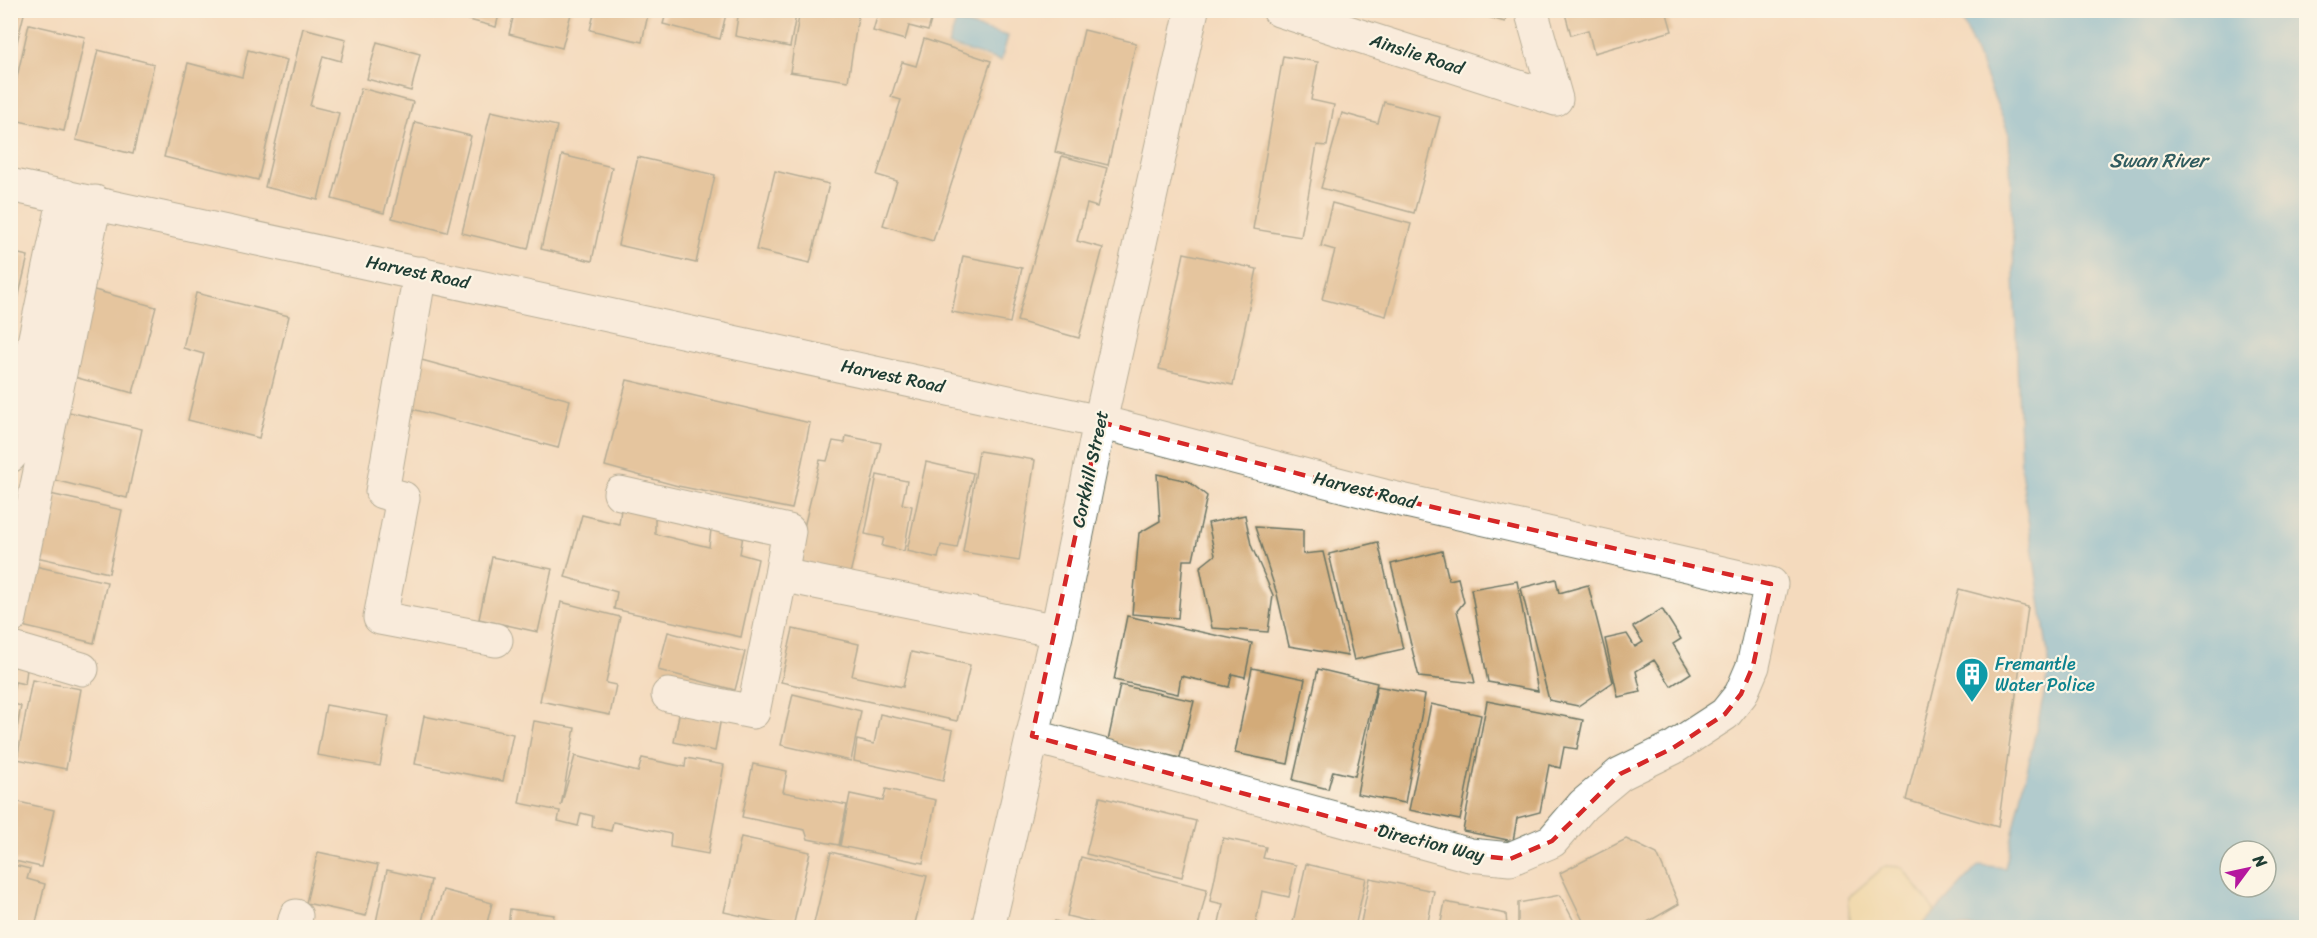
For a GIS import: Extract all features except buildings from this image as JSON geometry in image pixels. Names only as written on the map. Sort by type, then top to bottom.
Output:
[{"type":"street","name":"Corkhill Street","points":[[988,927],[1057,631],[1100,422],[1192,10]]},
{"type":"street","name":"Ainslie Road","points":[[1279,10],[1556,99],[1532,10]]},
{"type":"street","name":"Harvest Road","points":[[10,185],[1100,422],[1384,496],[1771,584]]},
{"type":"street","points":[[10,456],[80,199]]},
{"type":"street","points":[[10,618],[80,199]]},
{"type":"street","points":[[420,273],[382,492],[403,498],[380,618],[496,640]]},
{"type":"street","points":[[620,493],[789,531],[753,712],[668,695]]},
{"type":"street","points":[[781,575],[1057,631]]},
{"type":"street","name":"Direction Way","points":[[1032,736],[1470,855],[1510,859],[1552,841],[1583,805],[1620,774],[1673,748],[1725,714],[1741,694],[1753,666],[1771,584]]},
{"type":"street","points":[[10,648],[82,669]]},
{"type":"highlighted area","points":[[1100,422],[1384,496],[1771,584],[1753,666],[1741,694],[1725,714],[1673,748],[1620,774],[1552,841],[1510,859],[1470,855],[1032,736]]},
{"type":"sand","points":[[1885,866],[1902,867],[1935,911],[1921,927],[1849,927],[1849,897]]},
{"type":"water","name":"Swan River","points":[[1959,11],[2306,11],[2306,927],[1921,927],[1979,865],[2005,868],[2050,668],[2021,471],[2009,134]]},
{"type":"water","points":[[956,22],[1008,36],[1001,61],[948,45]]},
{"type":"place","name":"Fremantle Water Police","points":[[1972,703]]}]
